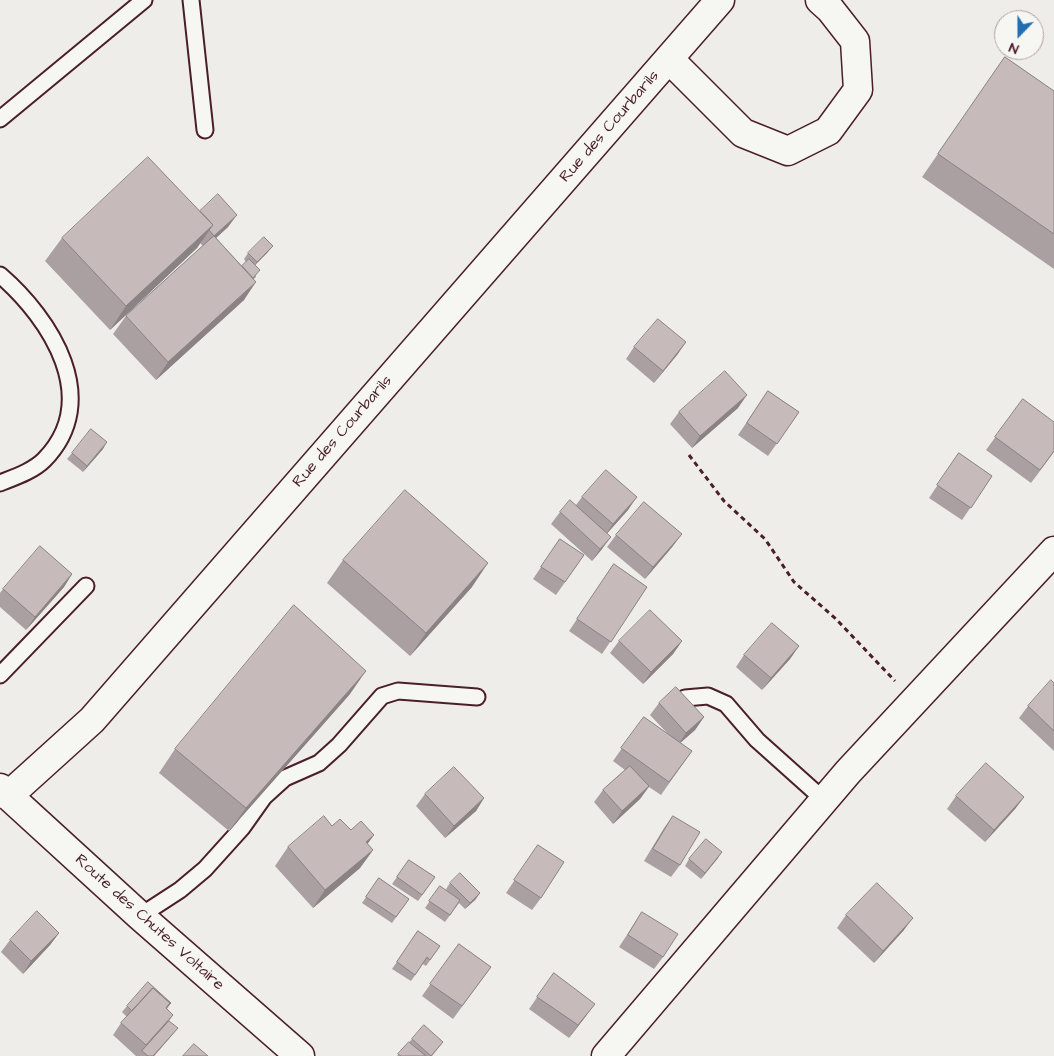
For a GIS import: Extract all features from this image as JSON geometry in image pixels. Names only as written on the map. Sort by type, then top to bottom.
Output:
[{"type":"street","name":"Rue des Courbarils","points":[[4,792],[92,720],[670,60],[720,0]]},
{"type":"street","name":"Rue des Courbarils","points":[[670,60],[743,133],[788,151],[828,131],[858,90],[855,41],[830,9],[820,0]]},
{"type":"street","points":[[606,1056],[824,800],[1054,551]]},
{"type":"street","name":"Route des Chutes Voltaire","points":[[4,792],[140,916],[300,1056]]},
{"type":"lane","points":[[0,119],[144,0]]},
{"type":"lane","points":[[192,0],[205,130]]},
{"type":"lane","points":[[0,275],[38,313],[57,346],[72,391],[71,412],[59,441],[43,461],[21,474],[0,483]]},
{"type":"lane","points":[[0,675],[86,586]]},
{"type":"lane","points":[[140,916],[180,890],[205,869],[242,828],[264,797],[285,778],[319,763],[339,745],[382,696],[398,691],[477,696]]},
{"type":"lane","points":[[685,698],[708,696],[726,704],[757,740],[824,800]]},
{"type":"path","points":[[689,456],[724,501],[765,540],[794,582],[836,619],[913,702]]},
{"type":"building","points":[[1003,60],[1009,60],[1054,91],[1054,234],[938,154]]},
{"type":"building","points":[[148,157],[213,225],[126,306],[62,238]]},
{"type":"building","points":[[218,194],[237,215],[214,236],[209,230],[213,225],[200,211]]},
{"type":"building","points":[[214,236],[256,282],[168,362],[126,316]]},
{"type":"building","points":[[264,237],[273,246],[257,262],[248,253]]},
{"type":"building","points":[[249,259],[260,270],[253,278],[242,266]]},
{"type":"building","points":[[658,319],[686,342],[663,371],[634,347]]},
{"type":"building","points":[[725,371],[747,395],[700,436],[679,412]]},
{"type":"building","points":[[768,391],[799,412],[777,444],[747,423]]},
{"type":"building","points":[[1023,399],[1054,422],[1054,451],[1040,470],[995,437]]},
{"type":"building","points":[[91,429],[107,442],[87,466],[72,453]]},
{"type":"building","points":[[959,453],[992,476],[971,508],[937,485]]},
{"type":"building","points":[[606,470],[637,497],[613,524],[582,497]]},
{"type":"building","points":[[405,490],[488,563],[426,633],[343,560]]},
{"type":"building","points":[[570,500],[611,537],[600,549],[560,512]]},
{"type":"building","points":[[644,502],[682,534],[653,567],[616,535]]},
{"type":"building","points":[[560,539],[584,555],[565,582],[541,567]]},
{"type":"building","points":[[40,546],[72,574],[35,617],[3,589]]},
{"type":"building","points":[[614,564],[647,587],[611,642],[577,619]]},
{"type":"building","points":[[294,605],[366,671],[246,808],[175,749]]},
{"type":"building","points":[[650,610],[682,641],[651,672],[619,641]]},
{"type":"building","points":[[772,623],[799,646],[771,678],[744,655]]},
{"type":"building","points":[[1051,680],[1054,683],[1054,731],[1028,706]]},
{"type":"building","points":[[676,687],[704,717],[686,733],[659,703]]},
{"type":"building","points":[[644,717],[692,751],[669,782],[621,748]]},
{"type":"building","points":[[986,763],[1024,797],[994,830],[956,796]]},
{"type":"building","points":[[630,766],[649,786],[622,811],[603,790]]},
{"type":"building","points":[[454,767],[484,798],[454,826],[425,794]]},
{"type":"building","points":[[324,816],[332,826],[340,819],[351,830],[361,821],[374,835],[366,842],[373,850],[325,890],[288,847]]},
{"type":"building","points":[[673,816],[700,832],[680,865],[653,849]]},
{"type":"building","points":[[706,839],[722,852],[705,873],[689,859]]},
{"type":"building","points":[[538,845],[564,862],[541,898],[514,880]]},
{"type":"building","points":[[409,860],[435,877],[422,895],[397,877]]},
{"type":"building","points":[[460,873],[480,893],[470,903],[450,883]]},
{"type":"building","points":[[379,878],[409,899],[396,917],[366,897]]},
{"type":"building","points":[[877,883],[913,918],[883,951],[846,915]]},
{"type":"building","points":[[440,886],[460,900],[450,915],[429,901]]},
{"type":"building","points":[[37,911],[59,933],[31,961],[10,940]]},
{"type":"building","points":[[642,912],[678,934],[663,957],[628,935]]},
{"type":"building","points":[[418,931],[440,946],[430,960],[427,957],[415,975],[397,962]]},
{"type":"building","points":[[459,944],[491,967],[462,1006],[430,984]]},
{"type":"building","points":[[554,973],[595,1004],[578,1025],[537,997]]},
{"type":"building","points":[[148,982],[171,1003],[166,1008],[170,1003],[153,988],[132,1011],[127,1006]]},
{"type":"building","points":[[153,988],[170,1003],[166,1008],[173,1015],[146,1045],[121,1023]]},
{"type":"building","points":[[169,1021],[178,1028],[153,1056],[148,1056],[142,1051]]},
{"type":"building","points":[[424,1025],[443,1042],[431,1056],[412,1039]]},
{"type":"building","points":[[409,1042],[426,1056],[401,1056],[398,1054]]},
{"type":"building","points":[[194,1044],[208,1056],[183,1056]]}]
